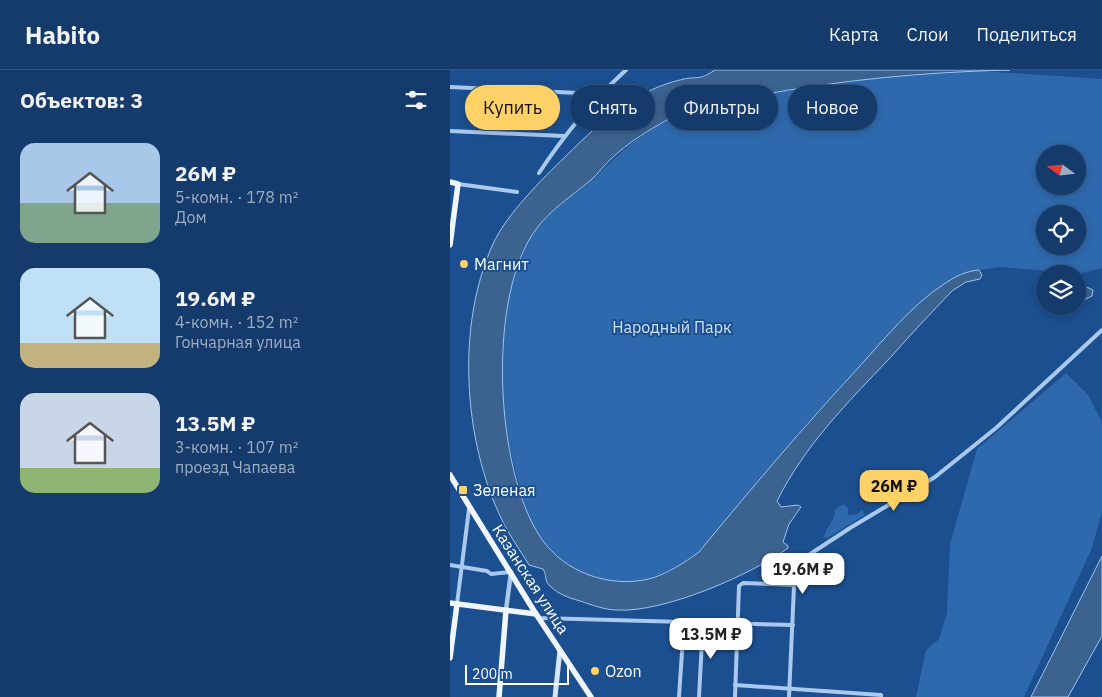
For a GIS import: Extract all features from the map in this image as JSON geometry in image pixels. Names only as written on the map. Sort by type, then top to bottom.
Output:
[{"type":"main road","points":[[450,182],[458,184],[450,244]]},
{"type":"main road","name":"Казанская улица","points":[[450,475],[469,509],[591,697]]},
{"type":"main road","points":[[519,612],[527,605],[525,594]]},
{"type":"main road","points":[[450,603],[536,614]]},
{"type":"main road","points":[[450,658],[457,604]]},
{"type":"main road","points":[[499,697],[506,610]]},
{"type":"main road","points":[[555,697],[561,650]]},
{"type":"street","points":[[610,85],[626,70]]},
{"type":"street","points":[[450,87],[570,93]]},
{"type":"street","points":[[539,173],[570,129]]},
{"type":"street","points":[[450,131],[564,136]]},
{"type":"street","points":[[458,184],[517,192]]},
{"type":"street","points":[[790,697],[795,564],[943,471],[996,428],[1102,330]]},
{"type":"street","points":[[457,604],[469,509]]},
{"type":"street","points":[[450,565],[491,574],[510,572],[506,610]]},
{"type":"street","points":[[734,697],[739,586],[743,583],[794,586]]},
{"type":"street","points":[[536,614],[540,618],[792,625]]},
{"type":"street","points":[[678,697],[684,622]]},
{"type":"street","points":[[699,697],[703,622]]},
{"type":"street","points":[[735,685],[881,696]]},
{"type":"street","points":[[834,691],[834,697]]},
{"type":"green space","name":"Народный Парк","points":[[980,71],[1102,79],[1102,268],[1086,272],[1086,265],[1036,265],[1036,270],[1001,267],[972,271],[944,284],[883,341],[807,423],[699,552],[664,573],[636,581],[620,582],[590,576],[563,561],[541,539],[528,514],[513,461],[503,404],[502,347],[510,290],[519,263],[537,228],[550,214],[593,179],[636,140],[651,130],[655,130],[655,127],[665,121],[665,130],[778,130],[778,92],[788,91],[788,130],[877,130],[877,85],[827,85],[896,77]]},
{"type":"green space","points":[[1066,373],[1088,395],[1102,422],[1102,512],[1092,548],[1024,697],[916,697],[926,650],[939,639],[947,613],[950,544],[977,449]]},
{"type":"green space","points":[[843,504],[848,508],[848,515],[857,514],[862,510],[865,515],[827,538],[824,537],[834,517],[835,510]]},
{"type":"shaded area","points":[[715,70],[1010,70],[914,75],[822,85],[788,85],[788,90],[778,92],[778,85],[665,85],[665,121],[655,127],[655,88],[666,84],[709,74]]},
{"type":"shaded area","points":[[593,130],[651,130],[625,147],[591,180],[555,208],[537,228],[521,258],[510,295],[504,337],[503,383],[506,428],[514,471],[526,508],[541,538],[551,550],[575,569],[589,575],[619,581],[649,579],[669,571],[699,552],[798,435],[910,312],[932,292],[948,281],[979,270],[982,275],[980,279],[966,282],[952,291],[843,408],[801,461],[777,501],[781,507],[798,505],[801,507],[789,524],[783,542],[788,548],[772,559],[706,590],[682,599],[636,609],[608,609],[568,597],[548,584],[543,569],[529,565],[502,520],[489,488],[479,455],[472,419],[469,346],[473,310],[481,276],[493,244],[506,221],[525,198]]},
{"type":"shaded area","points":[[1086,287],[1093,290],[1092,296],[1086,299]]},
{"type":"shaded area","points":[[1102,556],[1102,636],[1068,697],[1031,697]]},
{"type":"place","name":"Магнит","points":[[464,264]]},
{"type":"place","name":"Зеленая","points":[[463,490]]},
{"type":"place","name":"Ozon","points":[[595,671]]}]
